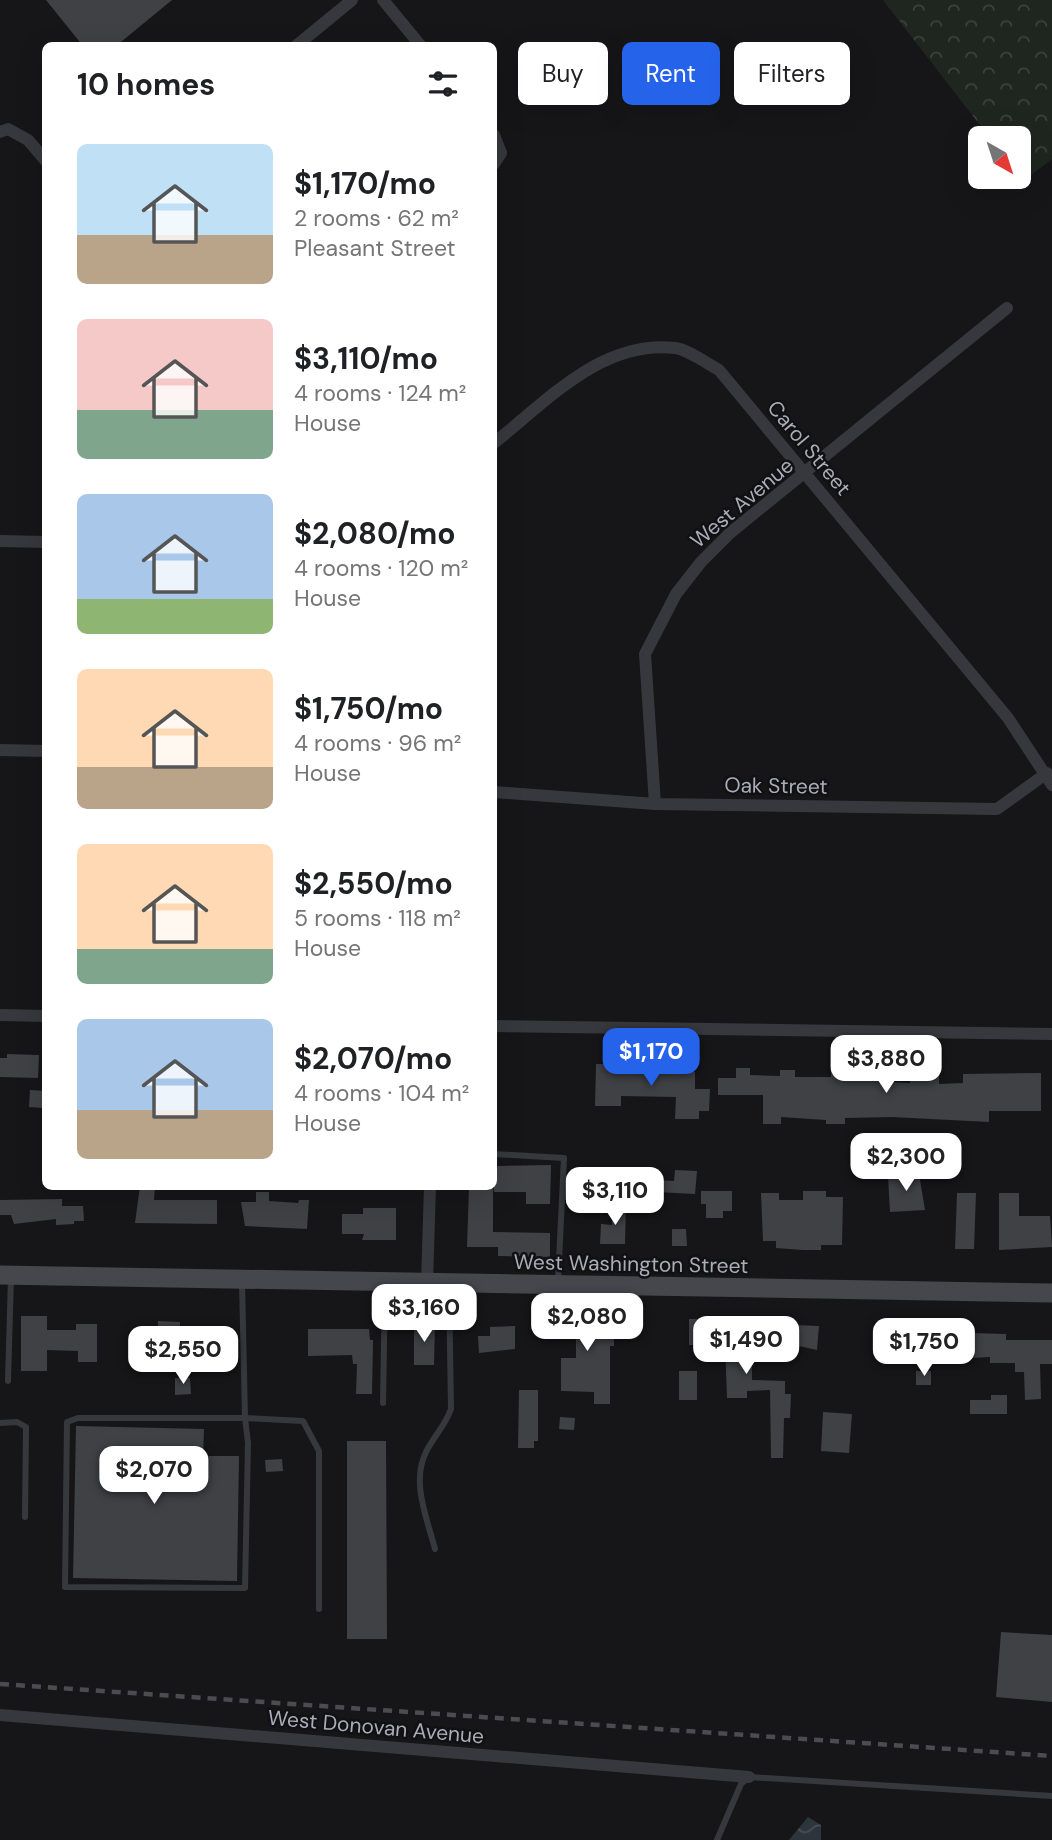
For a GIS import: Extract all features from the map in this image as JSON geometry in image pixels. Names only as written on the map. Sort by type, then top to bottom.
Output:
[{"type":"main road","name":"West Washington Street","points":[[6,1275],[1052,1293]]},
{"type":"street","points":[[301,42],[352,0]]},
{"type":"street","points":[[383,0],[418,42]]},
{"type":"street","points":[[4,130],[28,140],[42,156]]},
{"type":"street","name":"West Avenue","points":[[655,804],[645,654],[676,594],[701,562],[730,533],[1007,309]]},
{"type":"street","name":"Carol Street","points":[[497,441],[584,371],[631,349],[678,348],[719,370],[930,621],[1008,718],[1049,779]]},
{"type":"street","points":[[0,541],[42,542]]},
{"type":"street","points":[[0,750],[42,751]]},
{"type":"street","name":"Oak Street","points":[[497,792],[655,804],[996,809],[1049,779]]},
{"type":"street","points":[[0,1015],[42,1016]]},
{"type":"street","points":[[497,1026],[1052,1034]]},
{"type":"street","points":[[427,1283],[430,1190]]},
{"type":"street","name":"West Donovan Avenue","points":[[0,1715],[749,1777]]},
{"type":"lane","points":[[497,1154],[564,1158],[558,1285]]},
{"type":"lane","points":[[6,1275],[8,1381]]},
{"type":"lane","points":[[242,1280],[245,1418],[248,1443],[245,1588],[65,1587],[67,1422],[78,1418],[245,1418],[303,1421],[319,1451],[319,1609]]},
{"type":"lane","points":[[383,1403],[385,1283]]},
{"type":"lane","points":[[435,1549],[420,1491],[421,1464],[427,1448],[444,1428],[451,1409],[449,1284]]},
{"type":"lane","points":[[0,1423],[17,1422],[26,1427],[25,1517]]},
{"type":"lane","points":[[717,1840],[741,1784],[749,1777],[1052,1796]]},
{"type":"green space","points":[[883,0],[1052,0],[1052,159],[1031,175],[1031,126],[981,126]]},
{"type":"water","points":[[808,1817],[821,1825],[821,1840],[789,1840]]},
{"type":"building","points":[[46,0],[172,0],[121,42],[80,42]]},
{"type":"building","points":[[7,1054],[39,1055],[38,1078],[0,1077],[0,1058],[7,1058]]},
{"type":"building","points":[[596,1064],[617,1064],[617,1071],[643,1071],[644,1066],[666,1066],[666,1072],[695,1072],[695,1089],[710,1089],[709,1111],[699,1111],[699,1119],[675,1119],[676,1097],[621,1096],[621,1106],[595,1106]]},
{"type":"building","points":[[736,1068],[750,1068],[750,1075],[780,1076],[780,1070],[795,1070],[795,1077],[831,1077],[831,1070],[889,1070],[889,1082],[910,1083],[911,1070],[939,1071],[939,1084],[963,1083],[963,1074],[1041,1073],[1041,1111],[989,1111],[989,1122],[892,1117],[845,1118],[845,1124],[826,1124],[826,1120],[781,1117],[781,1124],[763,1124],[763,1095],[718,1095],[718,1078],[736,1078]]},
{"type":"building","points":[[30,1090],[42,1091],[42,1108],[29,1107]]},
{"type":"building","points":[[886,1141],[886,1157],[867,1158],[866,1142]]},
{"type":"building","points":[[551,1165],[550,1204],[526,1204],[526,1192],[494,1192],[497,1190],[497,1166]]},
{"type":"building","points":[[675,1170],[697,1171],[695,1194],[656,1192],[656,1180],[674,1181]]},
{"type":"building","points":[[919,1174],[925,1210],[890,1212],[888,1176]]},
{"type":"building","points":[[139,1190],[155,1190],[154,1200],[217,1200],[217,1224],[135,1223]]},
{"type":"building","points":[[469,1190],[493,1190],[493,1232],[550,1233],[550,1257],[498,1256],[498,1247],[467,1247]]},
{"type":"building","points":[[701,1191],[732,1191],[732,1211],[723,1211],[723,1218],[706,1218],[706,1204],[701,1204]]},
{"type":"building","points":[[803,1191],[826,1191],[826,1197],[843,1197],[842,1245],[821,1245],[821,1250],[803,1250],[776,1248],[776,1241],[763,1241],[761,1193],[779,1193],[779,1200],[803,1200]]},
{"type":"building","points":[[256,1192],[269,1192],[269,1201],[298,1203],[299,1200],[309,1200],[307,1229],[245,1226],[241,1202],[256,1202]]},
{"type":"building","points":[[957,1193],[976,1193],[974,1249],[955,1249]]},
{"type":"building","points":[[999,1193],[1019,1193],[1019,1216],[1050,1216],[1052,1247],[999,1250]]},
{"type":"building","points":[[62,1199],[62,1206],[83,1206],[84,1221],[56,1225],[56,1219],[14,1224],[11,1215],[0,1215],[0,1200]]},
{"type":"building","points":[[612,1203],[626,1204],[625,1244],[600,1244],[601,1224],[612,1225]]},
{"type":"building","points":[[363,1208],[396,1208],[396,1240],[362,1240],[364,1234],[342,1234],[342,1214],[363,1214]]},
{"type":"building","points":[[672,1229],[686,1229],[687,1246],[672,1246]]},
{"type":"building","points":[[550,1307],[580,1308],[579,1324],[602,1324],[602,1319],[624,1319],[624,1337],[614,1337],[614,1346],[610,1346],[610,1404],[594,1404],[594,1392],[561,1391],[561,1358],[576,1358],[576,1332],[549,1331]]},
{"type":"building","points":[[21,1316],[47,1316],[47,1330],[76,1330],[76,1324],[97,1324],[97,1362],[78,1362],[78,1351],[47,1350],[47,1371],[21,1371]]},
{"type":"building","points":[[689,1319],[706,1319],[706,1326],[713,1326],[713,1332],[748,1331],[749,1339],[752,1339],[752,1380],[785,1381],[785,1394],[791,1394],[790,1418],[784,1418],[783,1458],[771,1458],[770,1390],[747,1391],[747,1398],[727,1398],[725,1345],[689,1345]]},
{"type":"building","points":[[158,1321],[180,1322],[179,1363],[157,1363]]},
{"type":"building","points":[[414,1324],[435,1324],[434,1365],[414,1365]]},
{"type":"building","points":[[795,1325],[819,1326],[817,1350],[794,1345]]},
{"type":"building","points":[[515,1326],[515,1349],[479,1353],[478,1336],[490,1336],[490,1327]]},
{"type":"building","points":[[308,1329],[369,1329],[370,1340],[373,1340],[372,1394],[356,1394],[357,1364],[353,1364],[352,1355],[308,1356]]},
{"type":"building","points":[[936,1332],[1006,1334],[1006,1340],[1052,1340],[1052,1364],[1040,1364],[1041,1399],[1025,1400],[1024,1372],[1015,1372],[1015,1363],[990,1363],[990,1357],[934,1360]]},
{"type":"building","points":[[679,1371],[697,1371],[697,1400],[679,1400]]},
{"type":"building","points":[[916,1371],[931,1371],[931,1385],[916,1385]]},
{"type":"building","points":[[175,1378],[190,1378],[191,1394],[175,1395]]},
{"type":"building","points":[[519,1390],[538,1390],[538,1441],[534,1441],[534,1448],[518,1448]]},
{"type":"building","points":[[991,1395],[1007,1395],[1007,1414],[970,1414],[970,1400],[991,1400]]},
{"type":"building","points":[[823,1412],[852,1414],[849,1453],[821,1451]]},
{"type":"building","points":[[560,1417],[575,1418],[574,1430],[559,1429]]},
{"type":"building","points":[[76,1426],[204,1429],[203,1456],[239,1456],[237,1581],[73,1578]]},
{"type":"building","points":[[347,1441],[386,1441],[387,1639],[347,1639]]},
{"type":"building","points":[[282,1459],[283,1471],[266,1472],[265,1460]]},
{"type":"building","points":[[1001,1632],[1052,1635],[1052,1702],[996,1697]]},
{"type":"railway","points":[[0,1684],[1052,1756]]}]
